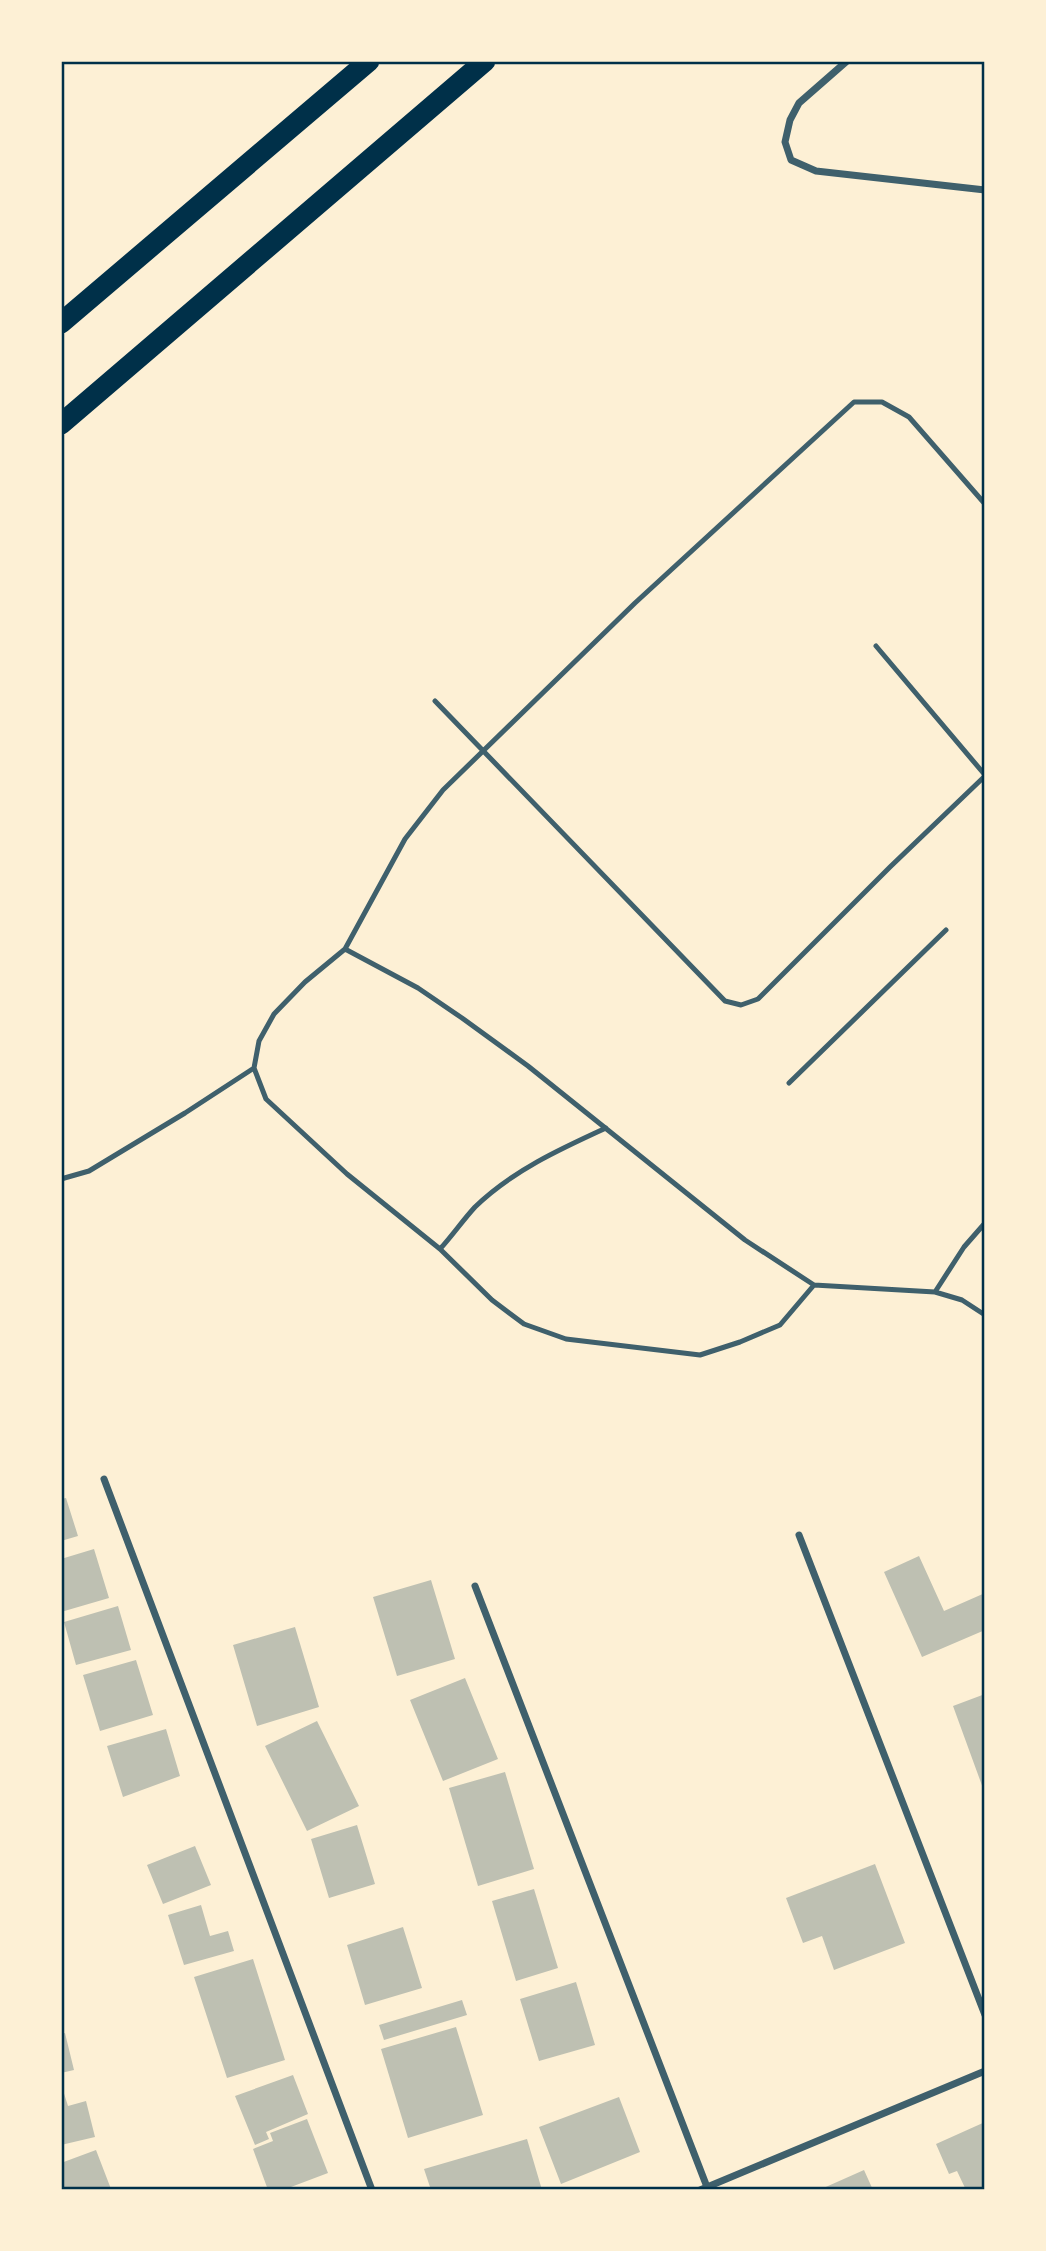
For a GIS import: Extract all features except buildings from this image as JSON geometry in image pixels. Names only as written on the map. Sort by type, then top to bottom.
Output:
[{"type":"highway","points":[[61,323],[369,61]]},
{"type":"highway","points":[[61,424],[485,61]]},
{"type":"street","points":[[847,61],[799,103],[790,120],[785,142],[791,160],[817,171],[985,190]]},
{"type":"street","points":[[104,1479],[372,2190]]},
{"type":"street","points":[[799,1535],[985,2015]]},
{"type":"street","points":[[475,1586],[704,2188],[985,2071]]},
{"type":"lane","points":[[814,1285],[779,1325],[740,1342],[699,1355],[566,1339],[524,1324],[492,1300],[440,1249],[346,1174],[266,1098],[254,1068],[259,1041],[274,1014],[305,982],[345,949],[405,839],[443,790],[635,603],[854,402],[882,402],[909,416],[985,504]]},
{"type":"lane","points":[[435,701],[725,1001],[741,1005],[758,999],[985,775],[876,646]]},
{"type":"lane","points":[[789,1083],[946,930]]},
{"type":"lane","points":[[345,949],[418,988],[528,1066],[745,1240],[814,1285],[935,1292],[962,1300],[985,1315]]},
{"type":"lane","points":[[61,1179],[89,1171],[185,1114],[254,1068]]},
{"type":"lane","points":[[440,1249],[475,1207],[513,1177],[548,1155],[606,1128]]},
{"type":"lane","points":[[935,1292],[964,1247],[985,1223]]}]
